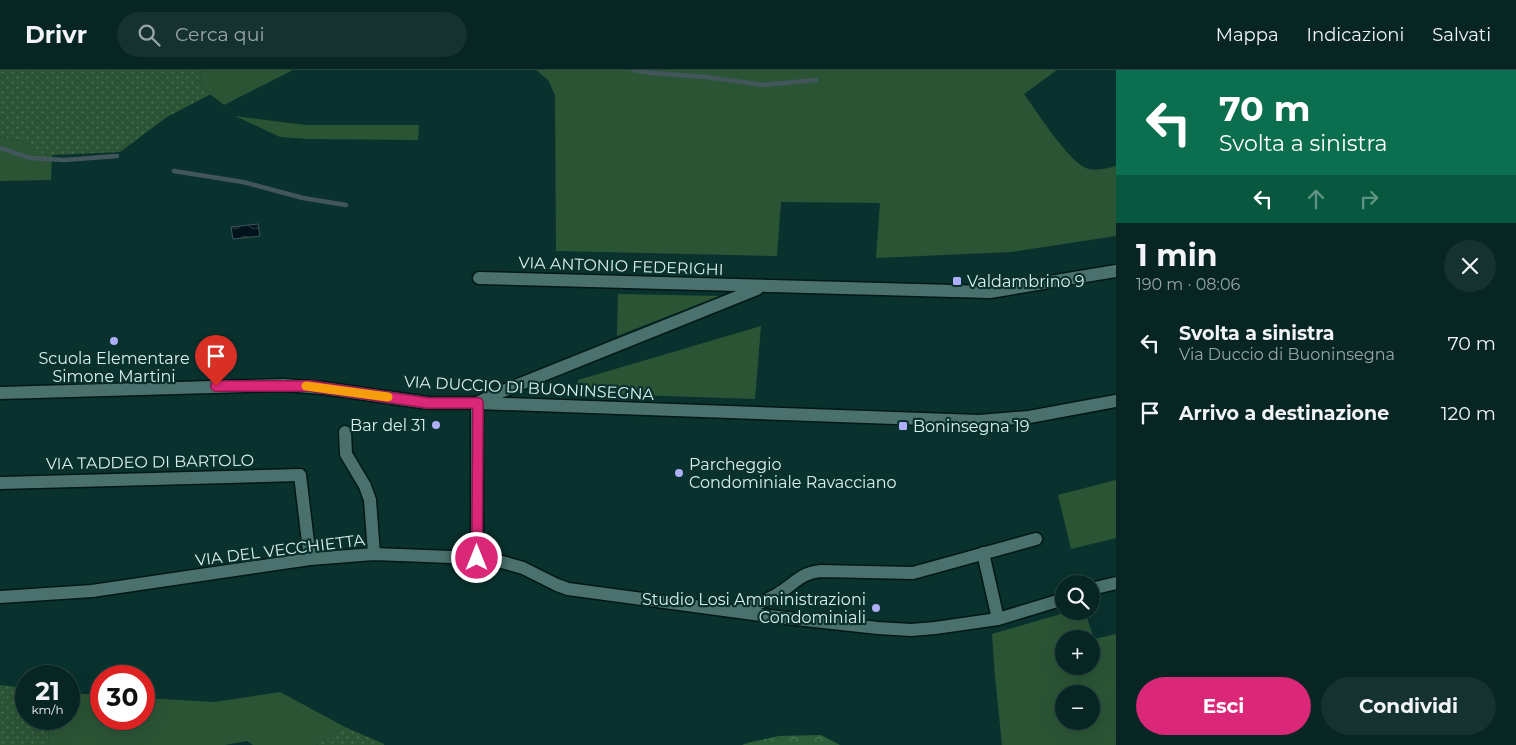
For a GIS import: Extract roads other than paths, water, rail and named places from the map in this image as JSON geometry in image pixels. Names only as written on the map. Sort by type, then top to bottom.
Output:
[{"type":"street","name":"VIA ANTONIO FEDERIGHI","points":[[479,278],[990,292],[1116,271]]},
{"type":"street","points":[[477,558],[478,403],[493,395],[761,287]]},
{"type":"street","name":"VIA DUCCIO DI BUONINSEGNA","points":[[0,393],[284,385],[323,388],[428,403],[478,403],[979,421],[1029,417],[1116,401]]},
{"type":"street","points":[[345,432],[346,454],[365,486],[370,500],[374,554]]},
{"type":"street","name":"VIA TADDEO DI BARTOLO","points":[[0,483],[300,475],[310,559]]},
{"type":"street","points":[[738,611],[777,595],[800,577],[809,573],[821,571],[914,573],[1036,539]]},
{"type":"street","points":[[983,553],[998,619]]},
{"type":"street","name":"VIA DEL VECCHIETTA","points":[[0,597],[92,591],[310,559],[374,554],[477,558],[523,568],[557,586],[568,589],[903,630],[935,628],[998,619],[1055,602]]},
{"type":"street","points":[[1100,587],[1116,583]]},
{"type":"water","points":[[258,224],[260,236],[233,239],[231,227]]},
{"type":"waterway","points":[[633,70],[763,85],[816,80]]},
{"type":"waterway","points":[[0,148],[30,158],[65,160],[117,156]]},
{"type":"waterway","points":[[174,171],[243,182],[303,198],[346,205]]},
{"type":"place","name":"Valdambrino 9","points":[[957,281]]},
{"type":"place","name":"Scuola Elementare Simone Martini","points":[[114,341]]},
{"type":"place","name":"Bar del 31","points":[[436,425]]},
{"type":"place","name":"Boninsegna 19","points":[[903,426]]},
{"type":"place","name":"Parcheggio Condominiale Ravacciano","points":[[679,473]]},
{"type":"place","name":"Studio Losi Amministrazioni Condominiali","points":[[876,608]]}]
